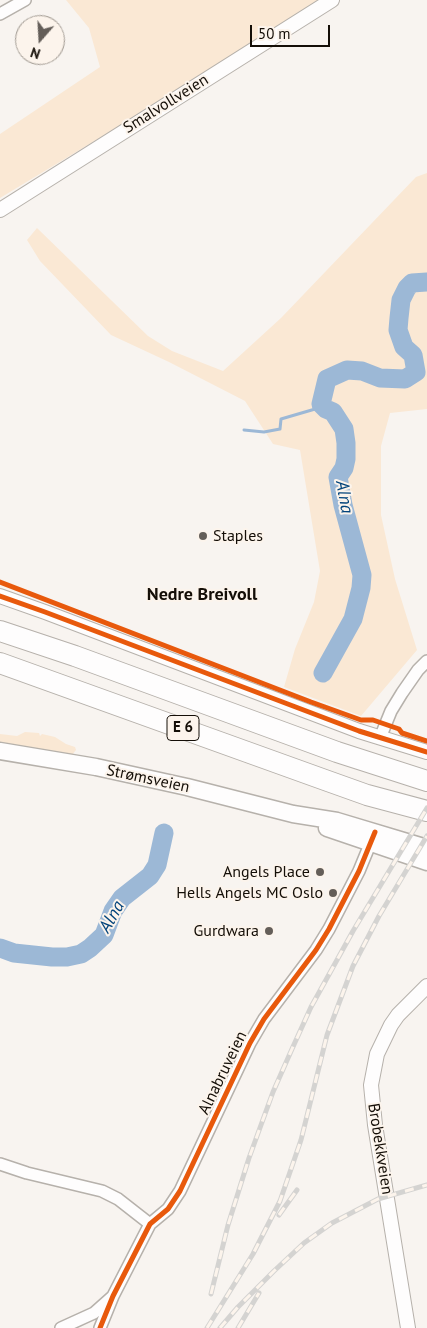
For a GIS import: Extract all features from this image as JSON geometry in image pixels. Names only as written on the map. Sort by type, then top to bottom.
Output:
[{"type":"highway","name":"E 6","points":[[0,631],[75,656],[337,752],[427,781]]},
{"type":"highway","name":"E 6","points":[[0,662],[427,816]]},
{"type":"highway","name":"E 6","points":[[366,794],[427,811]]},
{"type":"main road","name":"Strømsveien","points":[[0,751],[96,767],[295,814],[337,821],[427,862]]},
{"type":"main road","name":"Strømsveien","points":[[372,837],[427,848]]},
{"type":"street","points":[[0,14],[25,0]]},
{"type":"street","name":"Smalvollveien","points":[[0,210],[332,0]]},
{"type":"street","points":[[0,596],[380,738],[427,752]]},
{"type":"street","points":[[380,738],[391,710],[412,677],[427,661]]},
{"type":"street","name":"Alnabruveien","points":[[100,1328],[113,1296],[150,1224],[168,1208],[180,1190],[250,1043],[264,1019],[325,936],[352,886],[372,837]]},
{"type":"street","name":"Brobekkveien","points":[[408,1328],[374,1125],[371,1085],[377,1054],[388,1030],[398,1015],[427,986]]},
{"type":"street","points":[[0,1164],[27,1173],[102,1191],[118,1199],[150,1224]]},
{"type":"street","name":"Alnabruveien","points":[[61,1328],[94,1313],[113,1296]]},
{"type":"shaded area","points":[[66,0],[328,0],[0,198],[0,134],[100,67],[89,28]]},
{"type":"shaded area","points":[[427,173],[427,409],[390,413],[381,446],[381,515],[395,579],[417,650],[361,716],[284,687],[295,649],[314,602],[320,571],[300,450],[273,444],[245,401],[111,335],[40,261],[27,240],[37,228],[148,336],[172,351],[223,371],[281,318],[416,177]]},
{"type":"shaded area","points":[[25,732],[55,737],[75,747],[76,750],[72,755],[0,744],[0,734],[17,736]]},
{"type":"waterway","name":"Alna","points":[[323,673],[353,619],[361,588],[362,575],[343,505],[338,477],[344,468],[346,459],[344,429],[333,412],[321,404],[327,379],[347,370],[362,371],[380,378],[405,379],[416,372],[413,355],[404,347],[398,330],[401,300],[412,283],[427,282]]},
{"type":"waterway","points":[[244,430],[264,432],[280,429],[281,419],[322,407]]},
{"type":"waterway","name":"Alna","points":[[0,948],[14,953],[52,957],[67,957],[81,954],[90,948],[104,935],[113,911],[122,898],[150,876],[157,865],[164,833]]},
{"type":"railway","points":[[211,1294],[228,1225],[249,1158],[273,1092],[292,1049],[311,1007],[353,931],[427,808]]},
{"type":"railway","points":[[207,1328],[253,1254],[280,1201],[301,1140],[327,1035],[353,966],[379,916],[427,836]]},
{"type":"railway","points":[[220,1328],[274,1271],[304,1243],[332,1223],[378,1199],[427,1185]]},
{"type":"railway","points":[[279,1215],[297,1190]]},
{"type":"railway","points":[[238,1328],[259,1293]]},
{"type":"cycle path","points":[[0,582],[311,702],[361,720],[373,720],[399,729],[402,733],[427,741]]},
{"type":"cycle path","points":[[0,596],[359,731],[427,752]]},
{"type":"cycle path","points":[[100,1328],[113,1296],[150,1224],[168,1209],[180,1191],[250,1043],[264,1019],[316,950],[329,929],[359,871],[375,832]]},
{"type":"place","name":"Staples","points":[[203,536]]},
{"type":"place","name":"Angels Place","points":[[320,872]]},
{"type":"place","name":"Hells Angels MC Oslo","points":[[333,893]]},
{"type":"place","name":"Gurdwara","points":[[269,931]]},
{"type":"district","name":"Nedre Breivoll","points":[[202,595]]}]
